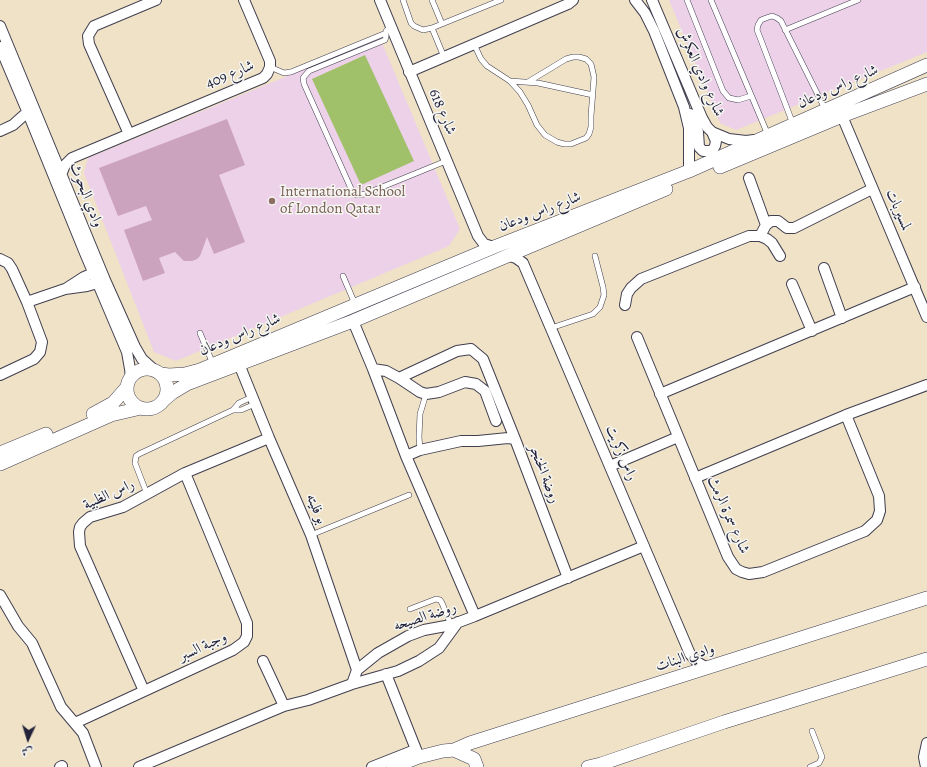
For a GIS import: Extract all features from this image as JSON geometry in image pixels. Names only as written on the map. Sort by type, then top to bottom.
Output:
[{"type":"street","points":[[129,134],[89,44],[88,36],[94,26],[156,0]]},
{"type":"street","name":"شارع 409","points":[[72,158],[263,78],[269,72],[270,61],[244,0]]},
{"type":"street","name":"شارع 618","points":[[380,0],[388,30],[409,72],[478,236]]},
{"type":"street","points":[[409,72],[571,2],[583,0]]},
{"type":"street","name":"شارع وادي العكرش","points":[[635,0],[645,13],[652,26],[682,100],[688,128],[688,171]]},
{"type":"street","name":"شارع وادي العكرش","points":[[652,0],[707,127],[712,132],[729,140],[746,141],[764,137]]},
{"type":"street","name":"وادي البحوث","points":[[0,26],[36,122],[97,271]]},
{"type":"street","name":"وادي البحوث","points":[[0,47],[32,111]]},
{"type":"street","name":"شارع راس ودعان","points":[[157,372],[169,375],[185,374],[213,364],[494,247],[688,171],[927,65]]},
{"type":"street","name":"شارع راس ودعان","points":[[165,399],[187,384],[353,321],[507,255],[842,116],[927,84]]},
{"type":"street","points":[[682,100],[696,129],[699,147],[703,151],[712,151],[715,146],[716,141],[712,132]]},
{"type":"street","points":[[0,131],[13,125],[32,111]]},
{"type":"street","name":"لمسيربات","points":[[842,116],[927,317]]},
{"type":"street","points":[[13,125],[36,122]]},
{"type":"street","name":"وادي البحوث","points":[[36,122],[53,155],[61,175],[127,352],[130,365],[129,382]]},
{"type":"street","points":[[53,155],[63,158],[72,158]]},
{"type":"street","points":[[61,175],[65,165],[72,158]]},
{"type":"street","points":[[749,178],[766,225]]},
{"type":"street","points":[[760,236],[766,225],[775,221],[778,221],[787,228],[794,228],[872,189]]},
{"type":"street","points":[[478,236],[484,244],[494,247]]},
{"type":"street","points":[[475,255],[478,247],[478,236]]},
{"type":"street","points":[[625,305],[627,294],[641,279],[749,236],[760,236],[767,239],[772,243],[780,256]]},
{"type":"street","points":[[507,255],[516,258],[523,263],[527,247]]},
{"type":"street","points":[[0,259],[8,263],[12,269],[27,302],[41,338],[42,346],[40,352],[34,359],[0,375]]},
{"type":"street","name":"راس زكريت","points":[[523,263],[690,654],[697,662],[707,668]]},
{"type":"street","points":[[824,268],[842,318]]},
{"type":"street","points":[[65,289],[97,271]]},
{"type":"street","points":[[27,302],[65,289],[82,287],[101,282]]},
{"type":"street","name":"وادي البحوث","points":[[101,282],[142,359],[157,372]]},
{"type":"street","points":[[792,284],[812,331]]},
{"type":"street","points":[[660,394],[915,287]]},
{"type":"street","points":[[353,321],[373,368],[406,456],[475,616]]},
{"type":"street","name":"شارع سمرة الرمث","points":[[637,337],[732,564],[736,569],[742,572],[749,574],[763,572],[857,534],[869,528],[877,520],[881,501],[846,415]]},
{"type":"street","points":[[399,378],[457,351],[471,349],[483,359],[514,440]]},
{"type":"street","name":"بو فليته","points":[[239,364],[311,535],[357,670]]},
{"type":"street","points":[[0,453],[101,411],[113,403],[138,371],[148,368],[157,372],[164,378],[168,386],[165,399],[157,407],[146,409],[141,408],[111,415],[0,464]]},
{"type":"street","points":[[373,368],[386,371],[420,392],[426,394],[439,392],[465,382],[476,384],[485,391],[496,421]]},
{"type":"street","points":[[129,382],[127,392],[130,400],[141,408]]},
{"type":"street","points":[[695,478],[846,415],[927,385]]},
{"type":"street","points":[[610,466],[678,437]]},
{"type":"street","name":"راس الظبية","points":[[144,691],[80,546],[79,532],[83,523],[90,518],[123,507],[185,473],[269,438]]},
{"type":"street","name":"روضة الخنجر","points":[[406,456],[420,450],[461,441],[508,438],[514,440],[568,578]]},
{"type":"street","name":"وجبة السبر","points":[[75,723],[233,650],[244,642],[247,636],[247,623],[245,617],[185,473]]},
{"type":"street","name":"روضة الصيحه","points":[[357,670],[378,653],[408,636],[475,616],[644,546]]},
{"type":"street","points":[[0,595],[15,621],[32,643],[61,707],[83,733],[96,767]]},
{"type":"street","name":"وادي البنات","points":[[393,767],[417,753],[454,750],[470,743],[927,598]]},
{"type":"street","points":[[139,767],[284,706],[308,700],[352,684],[398,671],[419,661],[439,648],[455,623]]},
{"type":"street","points":[[684,675],[689,663],[690,654]]},
{"type":"street","points":[[588,767],[724,722],[927,659]]},
{"type":"street","points":[[263,661],[284,706]]},
{"type":"street","points":[[352,684],[357,670]]},
{"type":"street","points":[[372,767],[417,753],[386,674]]},
{"type":"street","points":[[926,767],[924,757],[927,743]]},
{"type":"street","points":[[454,750],[474,760],[476,767]]},
{"type":"lane","points":[[403,0],[411,23],[423,30],[432,28],[501,0]]},
{"type":"lane","points":[[432,0],[442,24]]},
{"type":"lane","points":[[687,0],[723,91],[729,98],[738,100],[752,96]]},
{"type":"lane","points":[[711,0],[752,96],[764,137]]},
{"type":"lane","points":[[786,30],[858,0]]},
{"type":"lane","points":[[793,125],[757,30],[761,20],[772,16],[781,21],[826,111]]},
{"type":"lane","points":[[432,28],[444,57]]},
{"type":"lane","points":[[270,67],[287,73],[388,30]]},
{"type":"lane","points":[[388,30],[385,40],[309,71],[303,78],[304,84],[351,190],[357,195],[361,195],[446,161]]},
{"type":"lane","points":[[474,44],[481,59],[487,66],[510,82],[525,98],[540,130],[550,139],[564,144],[571,144],[586,138],[592,126],[594,71],[591,64],[579,57],[573,57],[566,59],[528,82]]},
{"type":"lane","points":[[510,82],[528,82],[593,95]]},
{"type":"lane","points":[[550,328],[592,314],[600,307],[604,295],[595,256]]},
{"type":"lane","points":[[343,276],[356,305]]},
{"type":"lane","points":[[200,333],[213,364]]},
{"type":"lane","points":[[420,450],[420,414],[426,394]]},
{"type":"lane","points":[[233,410],[241,410],[254,401]]},
{"type":"lane","points":[[147,494],[134,463],[136,456],[233,410],[239,403],[254,401]]},
{"type":"lane","points":[[311,535],[409,495]]},
{"type":"lane","points":[[410,609],[436,599],[440,600],[455,623]]},
{"type":"lane","points":[[810,767],[819,763],[822,757],[812,731]]},
{"type":"shaded area","points":[[669,0],[927,0],[927,52],[736,130],[720,123]]},
{"type":"shaded area","name":"International School of London Qatar","points":[[380,38],[460,229],[449,246],[176,361],[154,352],[84,173],[88,158]]},
{"type":"green space","points":[[365,55],[414,161],[361,185],[312,79]]},
{"type":"building","points":[[227,119],[245,165],[219,175],[245,242],[214,254],[207,237],[200,256],[197,259],[192,261],[184,261],[175,252],[159,258],[165,273],[143,281],[124,230],[152,220],[146,206],[118,216],[99,168]]},
{"type":"place","name":"International School of London Qatar","points":[[272,201]]}]
